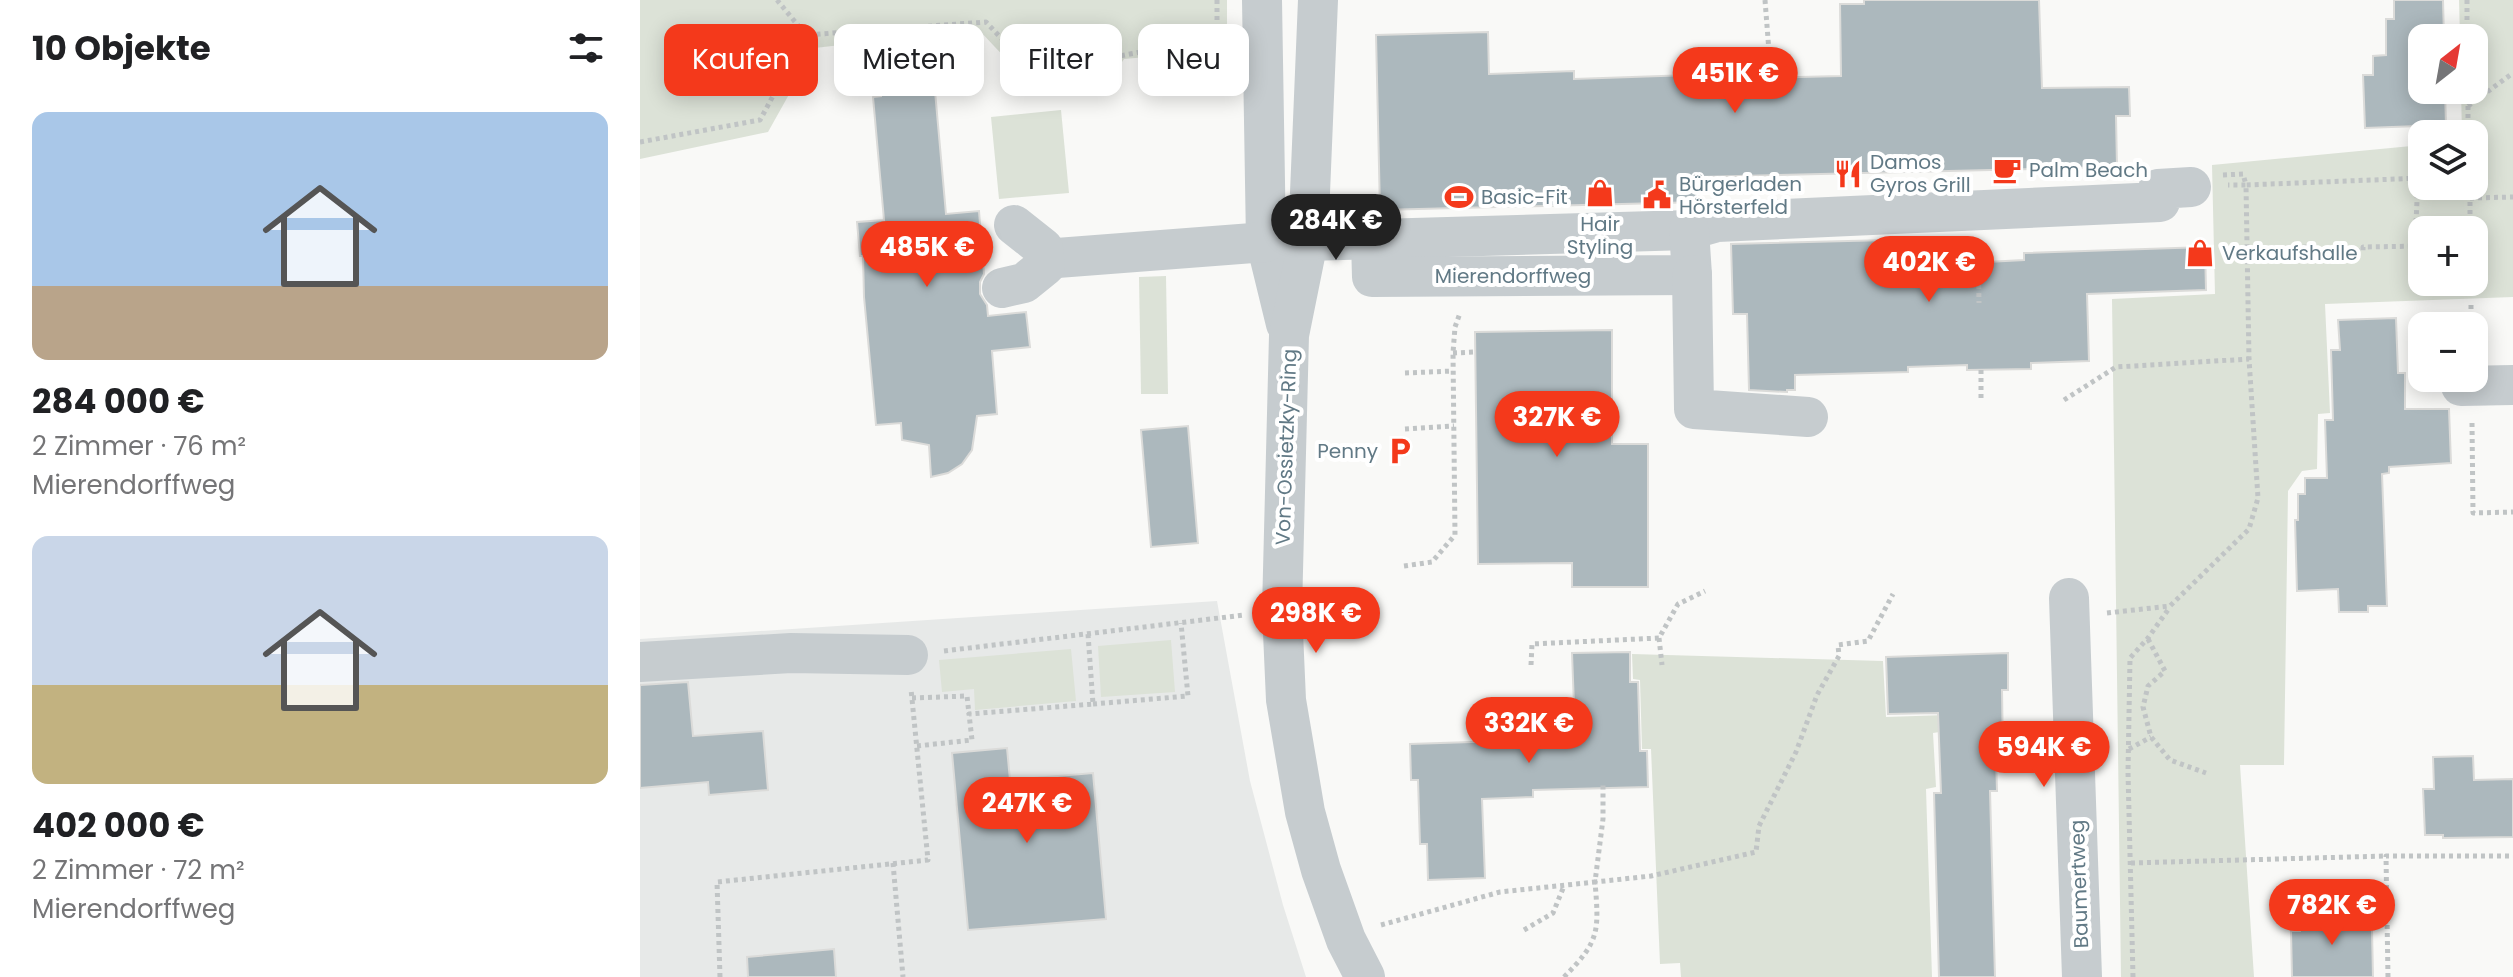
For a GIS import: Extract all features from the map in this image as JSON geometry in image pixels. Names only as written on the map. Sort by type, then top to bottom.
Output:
[{"type":"street","name":"Von-Ossietzky-Ring","points":[[1262,0],[1266,242],[1289,335]]},
{"type":"street","name":"Von-Ossietzky-Ring","points":[[1318,0],[1308,241],[1289,335],[1282,598],[1286,700],[1305,812],[1321,870],[1346,940],[1365,977]]},
{"type":"street","name":"Mierendorffweg","points":[[1308,241],[1689,230],[1717,222],[2160,202],[2177,184]]},
{"type":"street","points":[[1002,288],[1024,283],[1045,266],[1043,248],[1014,225]]},
{"type":"street","points":[[1689,230],[1694,409],[1808,417]]},
{"type":"street","name":"Mierendorffweg","points":[[1371,241],[1372,277],[1692,275]]},
{"type":"street","points":[[1044,259],[1266,242]]},
{"type":"street","points":[[2488,386],[2513,385]]},
{"type":"street","name":"Baumertweg","points":[[2070,610],[2082,977]]},
{"type":"street","points":[[640,662],[791,653],[908,655]]},
{"type":"path","points":[[777,0],[797,24]]},
{"type":"path","points":[[1765,0],[1771,77]]},
{"type":"path","points":[[2467,0],[2467,24]]},
{"type":"path","points":[[818,34],[986,22],[1033,72],[1136,53],[1137,64]]},
{"type":"path","points":[[2468,120],[2468,106],[2513,73]]},
{"type":"path","points":[[640,142],[760,120],[773,96]]},
{"type":"path","points":[[2133,977],[2130,658],[2170,606],[2249,529],[2258,498],[2249,359],[2246,185],[2408,178]]},
{"type":"path","points":[[2488,198],[2513,197]]},
{"type":"path","points":[[1978,212],[1979,303]]},
{"type":"path","points":[[2247,249],[2310,247],[2311,251],[2363,251],[2363,247],[2408,246]]},
{"type":"path","points":[[1404,566],[1432,562],[1455,535],[1453,353],[1455,327],[1474,276]]},
{"type":"path","points":[[2471,305],[2471,312]]},
{"type":"path","points":[[1453,353],[1475,352]]},
{"type":"path","points":[[2064,400],[2116,367],[2249,359]]},
{"type":"path","points":[[1981,370],[1981,401]]},
{"type":"path","points":[[1405,373],[1453,371]]},
{"type":"path","points":[[2467,392],[2473,513],[2513,512]]},
{"type":"path","points":[[1405,429],[1454,426]]},
{"type":"path","points":[[1662,665],[1659,638],[1678,604],[1705,591]]},
{"type":"path","points":[[1346,940],[1392,921],[1500,892],[1651,876],[1756,852],[1759,826],[1796,752],[1817,695],[1839,656],[1838,645],[1868,641],[1893,594]]},
{"type":"path","points":[[2070,610],[2116,611],[2170,606]]},
{"type":"path","points":[[720,977],[717,882],[928,860],[908,655],[1221,618]]},
{"type":"path","points":[[969,714],[1188,696],[1181,623]]},
{"type":"path","points":[[1088,634],[1093,704]]},
{"type":"path","points":[[1531,665],[1532,644],[1659,638]]},
{"type":"path","points":[[2148,638],[2165,671],[2148,686],[2143,707],[2151,737],[2170,760],[2206,773]]},
{"type":"path","points":[[912,698],[967,696],[972,740],[917,746]]},
{"type":"path","points":[[2129,749],[2151,737]]},
{"type":"path","points":[[1564,977],[1593,942],[1599,926],[1595,882],[1603,819],[1603,783]]},
{"type":"path","points":[[2131,864],[2386,856],[2513,856]]},
{"type":"path","points":[[2386,856],[2388,977]]},
{"type":"path","points":[[893,863],[903,977]]},
{"type":"path","points":[[1524,930],[1553,913],[1564,886]]},
{"type":"shaded area","points":[[640,0],[1227,0],[1227,24],[1138,24],[1138,58],[1122,62],[1122,24],[1000,24],[1000,52],[984,35],[984,24],[834,24],[834,46],[818,48],[818,24],[664,24],[664,96],[788,96],[768,132],[640,159]]},
{"type":"shaded area","points":[[2459,0],[2513,0],[2513,297],[2325,304],[2330,413],[2318,414],[2317,469],[2302,471],[2288,491],[2284,765],[2240,765],[2254,977],[2121,977],[2112,299],[2215,294],[2212,165],[2408,146],[2408,200],[2488,200],[2488,120],[2462,120],[2461,104],[2488,104],[2488,24],[2460,24]]},
{"type":"shaded area","points":[[1061,110],[1069,193],[999,199],[991,117]]},
{"type":"shaded area","points":[[1166,276],[1168,394],[1141,394],[1139,277]]},
{"type":"shaded area","points":[[1217,601],[1250,781],[1306,977],[640,977],[640,639]]},
{"type":"shaded area","points":[[1171,640],[1175,692],[1101,697],[1098,646]]},
{"type":"shaded area","points":[[1071,649],[1076,701],[975,710],[974,689],[942,692],[939,660]]},
{"type":"shaded area","points":[[1632,654],[1883,661],[1886,717],[1946,715],[1946,731],[1933,733],[1936,787],[1926,789],[1932,977],[1681,977],[1680,963],[1660,964],[1651,749],[1642,749],[1640,680],[1633,679]]},
{"type":"building","points":[[1864,0],[2039,0],[2042,88],[2129,87],[2130,116],[2116,116],[2117,167],[1699,177],[1700,202],[1380,210],[1376,35],[1488,32],[1489,74],[1574,71],[1574,79],[1719,74],[1720,79],[1841,76],[1840,4],[1864,4]]},
{"type":"building","points":[[2394,0],[2443,0],[2444,24],[2408,24],[2408,104],[2445,104],[2446,120],[2408,120],[2408,126],[2365,128],[2363,75],[2373,75],[2373,56],[2386,55],[2386,19],[2394,19]]},
{"type":"building","points":[[935,96],[946,214],[979,211],[984,274],[980,294],[987,305],[988,316],[1026,312],[1030,347],[992,351],[997,414],[977,416],[972,450],[962,464],[948,473],[931,477],[929,445],[902,440],[901,423],[876,425],[863,256],[860,256],[857,222],[884,220],[873,97]]},
{"type":"building","points":[[1968,238],[1968,263],[2024,260],[2024,253],[2205,247],[2206,290],[2087,294],[2089,361],[2031,363],[2031,369],[1967,370],[1967,365],[1908,367],[1908,372],[1795,375],[1795,390],[1749,390],[1747,314],[1733,314],[1731,244]]},
{"type":"building","points":[[2396,318],[2398,373],[2405,373],[2405,409],[2449,409],[2451,463],[2389,467],[2389,473],[2382,474],[2387,606],[2368,606],[2368,612],[2339,612],[2338,589],[2297,591],[2295,520],[2298,520],[2298,494],[2305,494],[2305,478],[2327,478],[2325,420],[2333,420],[2331,350],[2340,350],[2338,320]]},
{"type":"building","points":[[1612,330],[1612,444],[1648,444],[1648,587],[1572,587],[1572,563],[1478,564],[1475,332]]},
{"type":"building","points":[[1188,426],[1198,543],[1151,547],[1141,430]]},
{"type":"building","points":[[1630,652],[1630,682],[1638,682],[1640,751],[1647,751],[1648,787],[1533,790],[1533,797],[1482,799],[1485,878],[1428,880],[1427,844],[1420,844],[1418,780],[1411,780],[1410,744],[1532,740],[1532,733],[1575,732],[1572,653]]},
{"type":"building","points":[[2008,653],[2008,690],[2002,690],[2003,755],[1996,755],[1997,791],[1990,791],[1995,977],[1939,977],[1934,793],[1941,793],[1938,713],[1888,714],[1886,657]]},
{"type":"building","points":[[688,682],[693,736],[763,731],[768,790],[709,795],[708,782],[640,788],[640,685]]},
{"type":"building","points":[[1007,748],[1010,780],[1093,773],[1106,919],[968,930],[952,753]]},
{"type":"building","points":[[2473,756],[2474,780],[2513,779],[2513,837],[2443,838],[2443,835],[2425,835],[2423,789],[2434,789],[2433,757]]},
{"type":"building","points":[[2359,913],[2359,929],[2372,929],[2373,977],[2292,977],[2291,931],[2300,931],[2299,915]]},
{"type":"building","points":[[834,949],[836,977],[748,977],[747,957]]},
{"type":"place","name":"Palm Beach","points":[[2007,170]]},
{"type":"place","name":"Damos Gyros Grill","points":[[1848,174]]},
{"type":"place","name":"Hair Styling","points":[[1600,193]]},
{"type":"place","name":"Bürgerladen Hörsterfeld","points":[[1657,195]]},
{"type":"place","name":"Basic-Fit","points":[[1459,197]]},
{"type":"place","name":"Verkaufshalle","points":[[2200,253]]},
{"type":"place","name":"Penny","points":[[1400,451]]}]
